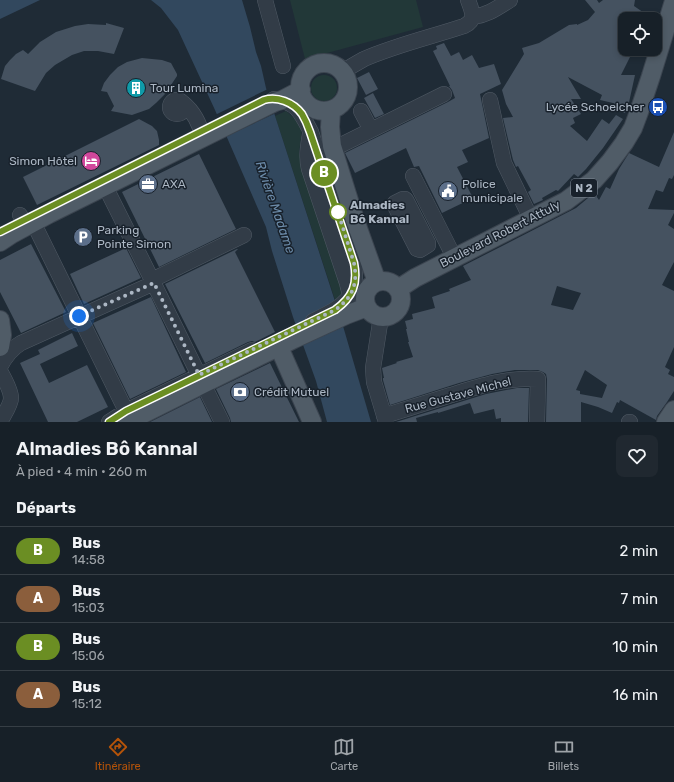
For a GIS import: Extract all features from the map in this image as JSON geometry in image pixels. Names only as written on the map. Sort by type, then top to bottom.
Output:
[{"type":"main road","name":"Boulevard Robert Attuly","points":[[398,289],[454,257],[566,201],[594,180],[610,162],[633,128],[651,76],[674,0]]},
{"type":"main road","points":[[322,63],[337,67],[342,72],[347,78],[348,86],[344,101],[338,106],[331,110],[322,111],[314,109],[305,101],[301,90],[301,83],[308,70],[315,65],[322,63]]},
{"type":"main road","points":[[0,242],[12,234],[25,219],[105,186],[202,132],[301,90]]},
{"type":"main road","points":[[331,110],[330,127],[333,149],[376,282]]},
{"type":"main road","points":[[381,281],[391,283],[398,289],[401,300],[400,306],[393,314],[387,317],[377,316],[366,307],[365,295],[367,290],[376,282],[381,281]]},
{"type":"main road","points":[[129,419],[201,379],[288,339],[346,305],[366,307]]},
{"type":"main road","points":[[0,320],[2,335],[0,347]]},
{"type":"main road","points":[[288,339],[312,422]]},
{"type":"main road","points":[[666,422],[674,410]]},
{"type":"street","points":[[265,0],[283,66]]},
{"type":"street","points":[[342,72],[362,60],[391,48],[468,24],[473,17],[468,0]]},
{"type":"street","points":[[473,17],[489,13],[510,0]]},
{"type":"street","points":[[333,149],[444,94]]},
{"type":"street","points":[[277,100],[290,103],[298,110],[302,114],[310,132],[307,155],[308,165],[347,283],[346,305]]},
{"type":"street","points":[[490,100],[504,163],[531,219]]},
{"type":"street","points":[[0,232],[202,132],[181,109]]},
{"type":"street","points":[[361,111],[371,130]]},
{"type":"street","points":[[413,176],[454,257]]},
{"type":"street","points":[[105,186],[222,422]]},
{"type":"street","points":[[25,219],[79,316],[129,419],[109,422]]},
{"type":"street","points":[[420,229],[436,221]]},
{"type":"street","points":[[0,367],[6,355],[16,346],[153,282],[244,235]]},
{"type":"street","points":[[381,317],[373,368],[374,382],[385,419]]},
{"type":"street","points":[[0,371],[11,398],[0,422]]},
{"type":"street","name":"Rue Gustave Michel","points":[[385,419],[484,385],[517,379],[538,379],[537,422]]},
{"type":"green space","points":[[290,0],[416,0],[423,27],[305,59]]},
{"type":"green space","points":[[324,75],[333,79],[337,88],[333,97],[324,101],[315,97],[311,88],[315,79]]},
{"type":"green space","points":[[286,111],[295,119],[302,130],[299,153],[303,169],[345,293],[336,303],[275,116]]},
{"type":"water","points":[[0,0],[40,0],[0,19]]},
{"type":"water","name":"Rivière Madame","points":[[151,0],[242,0],[266,88],[343,326],[371,422],[327,422],[316,381],[293,317],[266,227],[178,30],[161,8]]},
{"type":"pier","points":[[268,89],[276,113],[225,137],[215,115]]},
{"type":"building","points":[[585,0],[597,0],[599,3],[603,0],[635,0],[634,6],[643,12],[618,12],[618,56],[630,56],[621,75],[635,75],[628,107],[627,106],[625,113],[617,110],[618,105],[600,100],[602,95],[568,77],[581,99],[571,99],[581,114],[573,118],[575,123],[570,126],[587,141],[602,119],[609,124],[616,115],[623,119],[603,148],[578,177],[574,174],[558,191],[556,190],[542,198],[543,200],[534,204],[528,192],[531,190],[518,166],[516,167],[513,160],[503,118],[513,117],[506,104],[502,90],[524,54],[522,48],[539,43],[569,25],[577,25],[588,20],[595,12]]},
{"type":"building","points":[[106,23],[124,28],[114,54],[98,51],[84,51],[72,55],[55,65],[46,73],[35,91],[1,79],[5,66],[16,54],[23,50],[28,54],[40,42],[56,32],[75,26],[88,24],[106,25]]},
{"type":"building","points":[[444,43],[451,56],[459,52],[463,60],[472,55],[479,68],[494,64],[501,84],[480,94],[489,138],[462,150],[468,162],[457,167],[473,198],[442,213],[419,166],[414,167],[406,148],[355,173],[345,153],[455,98],[433,51],[437,49],[436,46]]},
{"type":"building","name":"Tour Lumina","points":[[142,58],[162,60],[171,63],[177,76],[165,94],[149,109],[132,115],[111,111],[114,106],[107,92],[101,91],[104,83],[118,67],[127,62]]},
{"type":"building","points":[[369,72],[378,89],[366,95],[357,78]]},
{"type":"building","points":[[373,93],[384,114],[375,118],[364,98]]},
{"type":"building","name":"Simon Hôtel","points":[[139,119],[152,126],[157,131],[159,145],[37,205],[23,177]]},
{"type":"building","points":[[674,132],[674,175],[672,179],[669,178],[663,192],[656,190],[648,209],[674,210],[668,225],[674,229],[674,262],[662,285],[674,291],[674,347],[665,367],[670,370],[668,374],[674,377],[674,391],[657,416],[656,420],[620,400],[619,403],[617,402],[612,413],[581,402],[581,422],[546,422],[547,379],[546,374],[538,370],[515,370],[492,374],[390,405],[383,380],[382,368],[413,357],[408,342],[405,321],[413,319],[412,314],[435,308],[432,297],[450,291],[449,289],[471,280],[463,266],[576,208],[594,193],[599,200],[606,187],[610,189],[619,169],[629,153],[659,167]],"holes":[[[557,286],[581,293],[573,310],[551,305]],[[585,370],[607,385],[602,398],[580,394],[580,391],[576,390]]]},
{"type":"building","points":[[199,154],[236,229],[159,267],[122,192]]},
{"type":"building","points":[[31,244],[66,312],[21,333],[0,292],[0,260]]},
{"type":"building","points":[[126,248],[141,278],[84,304],[70,274]]},
{"type":"building","points":[[237,249],[235,252],[275,332],[255,342],[248,342],[205,363],[165,284]]},
{"type":"building","points":[[151,297],[186,372],[130,399],[93,323]]},
{"type":"building","points":[[72,333],[78,346],[40,364],[49,383],[87,365],[108,407],[77,422],[48,422],[20,363],[40,354],[38,350]]},
{"type":"building","points":[[270,363],[299,422],[231,422],[216,389]]},
{"type":"building","points":[[517,388],[529,388],[528,422],[501,422],[501,418],[496,419],[494,409],[474,414],[470,403],[416,418],[417,422],[396,422],[486,394]]},
{"type":"building","points":[[200,397],[212,422],[150,422]]},
{"type":"bus line","name":"B","points":[[0,232],[264,100],[282,100],[290,103],[302,114],[310,132],[338,212],[354,263],[356,278],[350,296],[335,310],[126,411],[109,422]]},
{"type":"place","name":"Tour Lumina","points":[[136,88]]},
{"type":"place","name":"Lycée Schoelcher","points":[[658,107]]},
{"type":"place","name":"Simon Hôtel","points":[[91,161]]},
{"type":"place","name":"AXA","points":[[148,184]]},
{"type":"place","name":"Police municipale","points":[[448,191]]},
{"type":"place","name":"Almadies Bô Kannal","points":[[338,212]]},
{"type":"place","name":"Parking Pointe Simon","points":[[83,237]]},
{"type":"place","name":"Crédit Mutuel","points":[[240,392]]},
{"type":"route","points":[[79,316],[154,283],[199,375],[335,310],[350,296],[356,278],[355,270],[338,212]]}]
